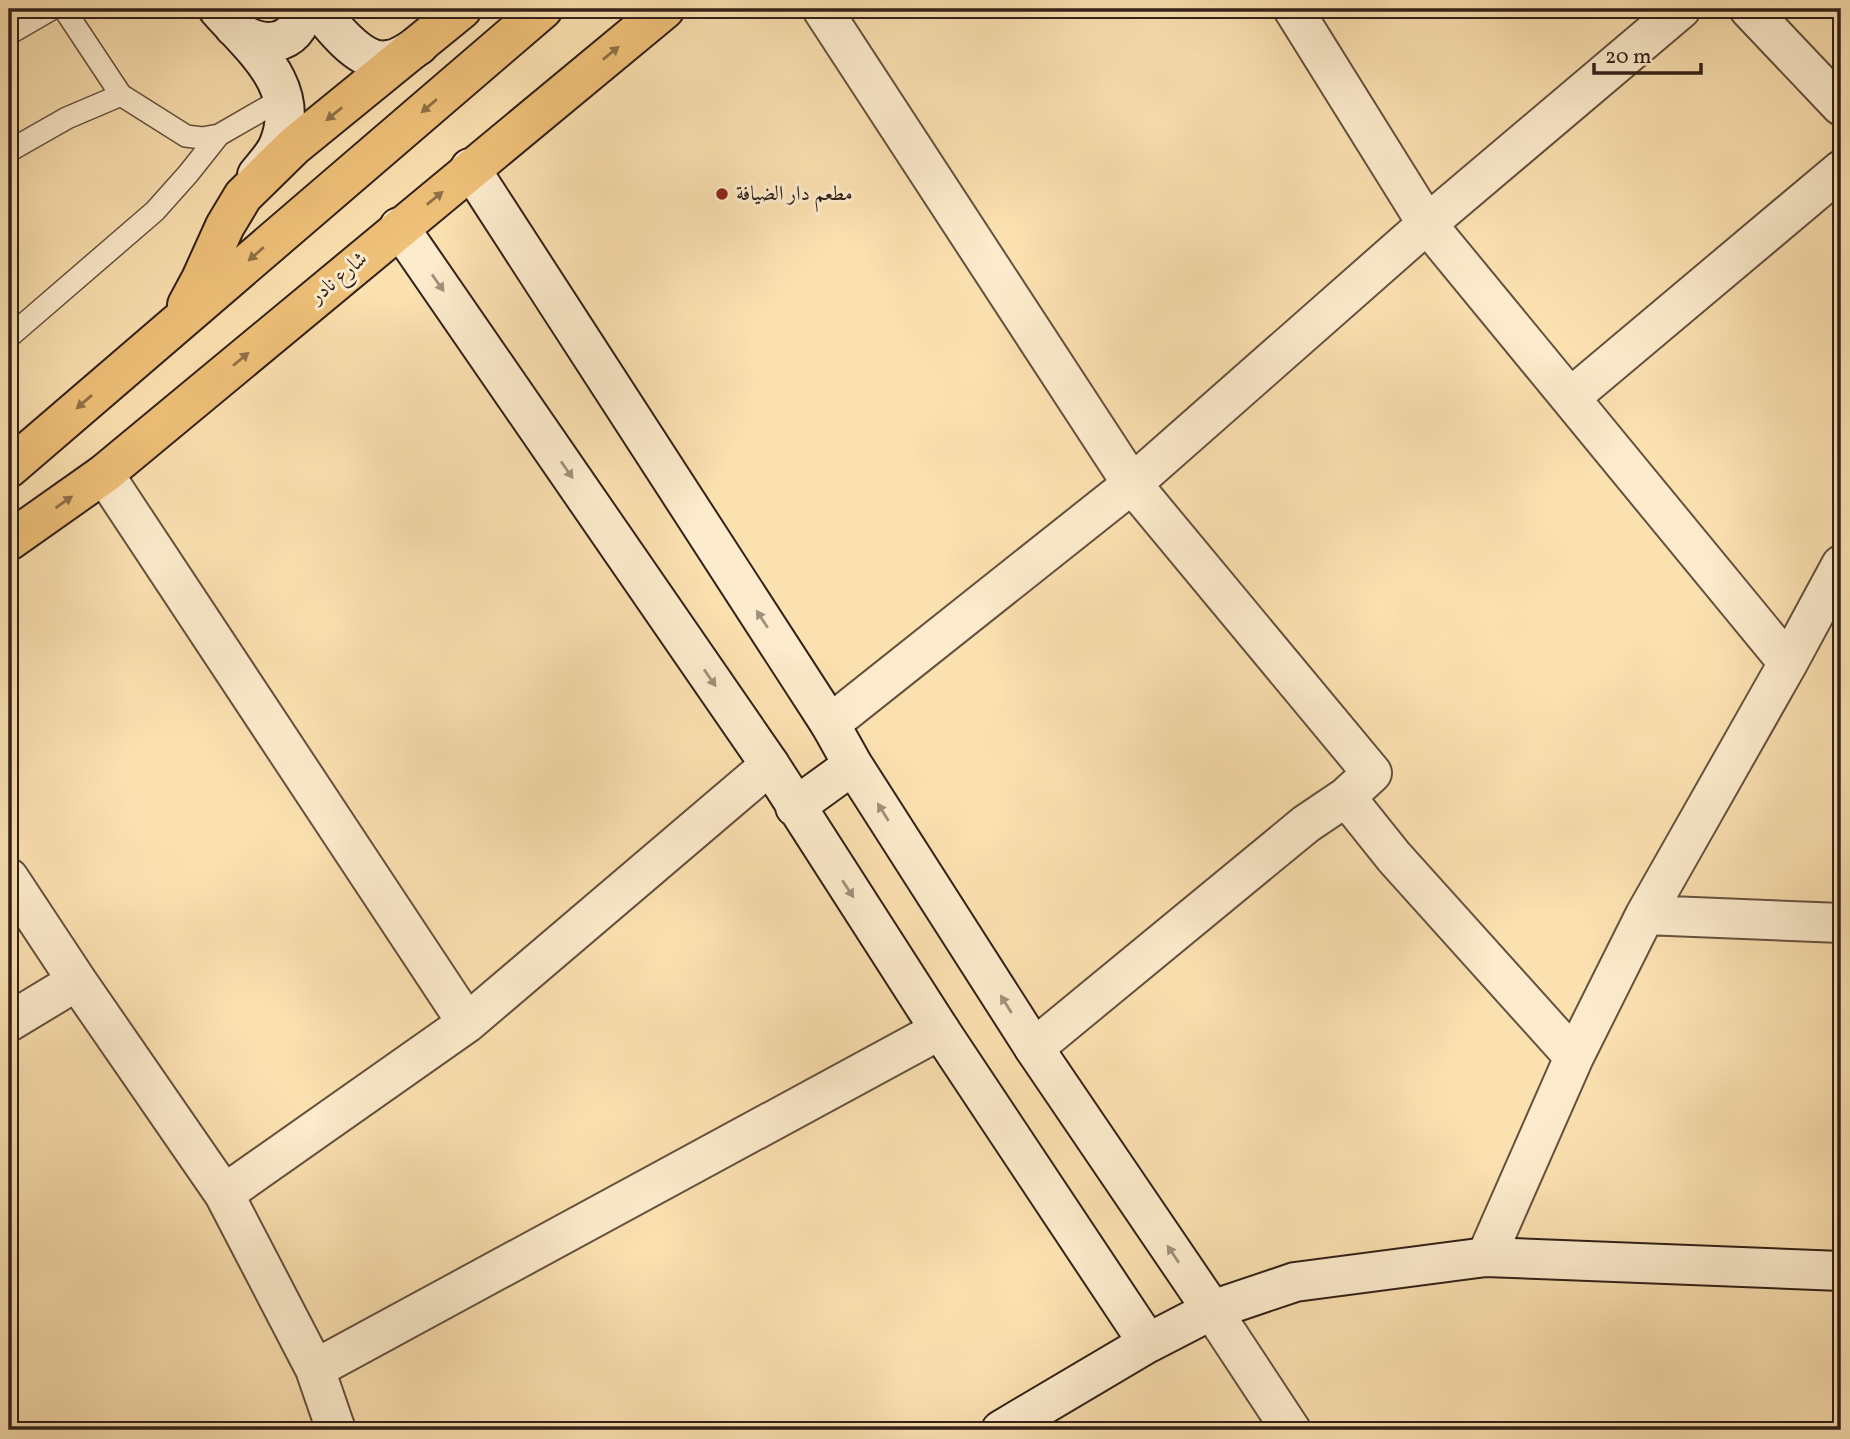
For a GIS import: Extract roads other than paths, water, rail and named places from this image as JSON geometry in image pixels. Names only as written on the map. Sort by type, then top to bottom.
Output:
[{"type":"main road","points":[[151,344],[191,299],[225,226],[243,196],[294,146],[462,9]]},
{"type":"main road","points":[[9,468],[543,9]]},
{"type":"main road","name":"شارع نادر","points":[[9,541],[104,474],[665,9]]},
{"type":"street","points":[[226,18],[243,36],[254,42],[267,44],[289,34],[298,25],[303,9]]},
{"type":"street","points":[[318,9],[353,47],[374,59],[387,61],[419,46]]},
{"type":"street","points":[[822,9],[1132,484],[1372,773],[1346,797],[1306,824],[1034,1048]]},
{"type":"street","points":[[1293,9],[1427,224],[1788,663]]},
{"type":"street","points":[[830,724],[1132,484],[1427,224],[1681,9]]},
{"type":"street","points":[[1749,9],[1841,106]]},
{"type":"street","points":[[226,18],[275,76],[285,97],[286,119],[278,146],[243,196]]},
{"type":"street","points":[[470,168],[830,724],[853,765],[1034,1048],[1291,1430]]},
{"type":"street","points":[[1571,397],[1841,170]]},
{"type":"street","points":[[400,227],[770,765],[940,1030],[1148,1343]]},
{"type":"street","points":[[104,474],[467,1023]]},
{"type":"street","points":[[1486,1257],[1574,1057],[1645,915],[1841,565]]},
{"type":"street","points":[[224,1195],[467,1023],[770,765]]},
{"type":"street","points":[[795,807],[853,765]]},
{"type":"street","points":[[1346,797],[1394,857],[1574,1057]]},
{"type":"street","points":[[9,878],[224,1195],[315,1369],[333,1429]]},
{"type":"street","points":[[1645,915],[1841,923]]},
{"type":"street","points":[[9,1022],[77,981]]},
{"type":"street","points":[[315,1369],[940,1030]]},
{"type":"street","points":[[1001,1430],[1148,1343],[1212,1310],[1295,1282],[1486,1257],[1841,1271]]},
{"type":"lane","points":[[9,34],[52,9]]},
{"type":"lane","points":[[64,9],[121,94],[186,136],[202,138],[219,135],[285,97]]},
{"type":"lane","points":[[9,151],[67,118],[121,94]]},
{"type":"lane","points":[[9,337],[155,211],[219,135]]},
{"type":"place","name":"مطعم دار الضيافة","points":[[722,194]]}]
